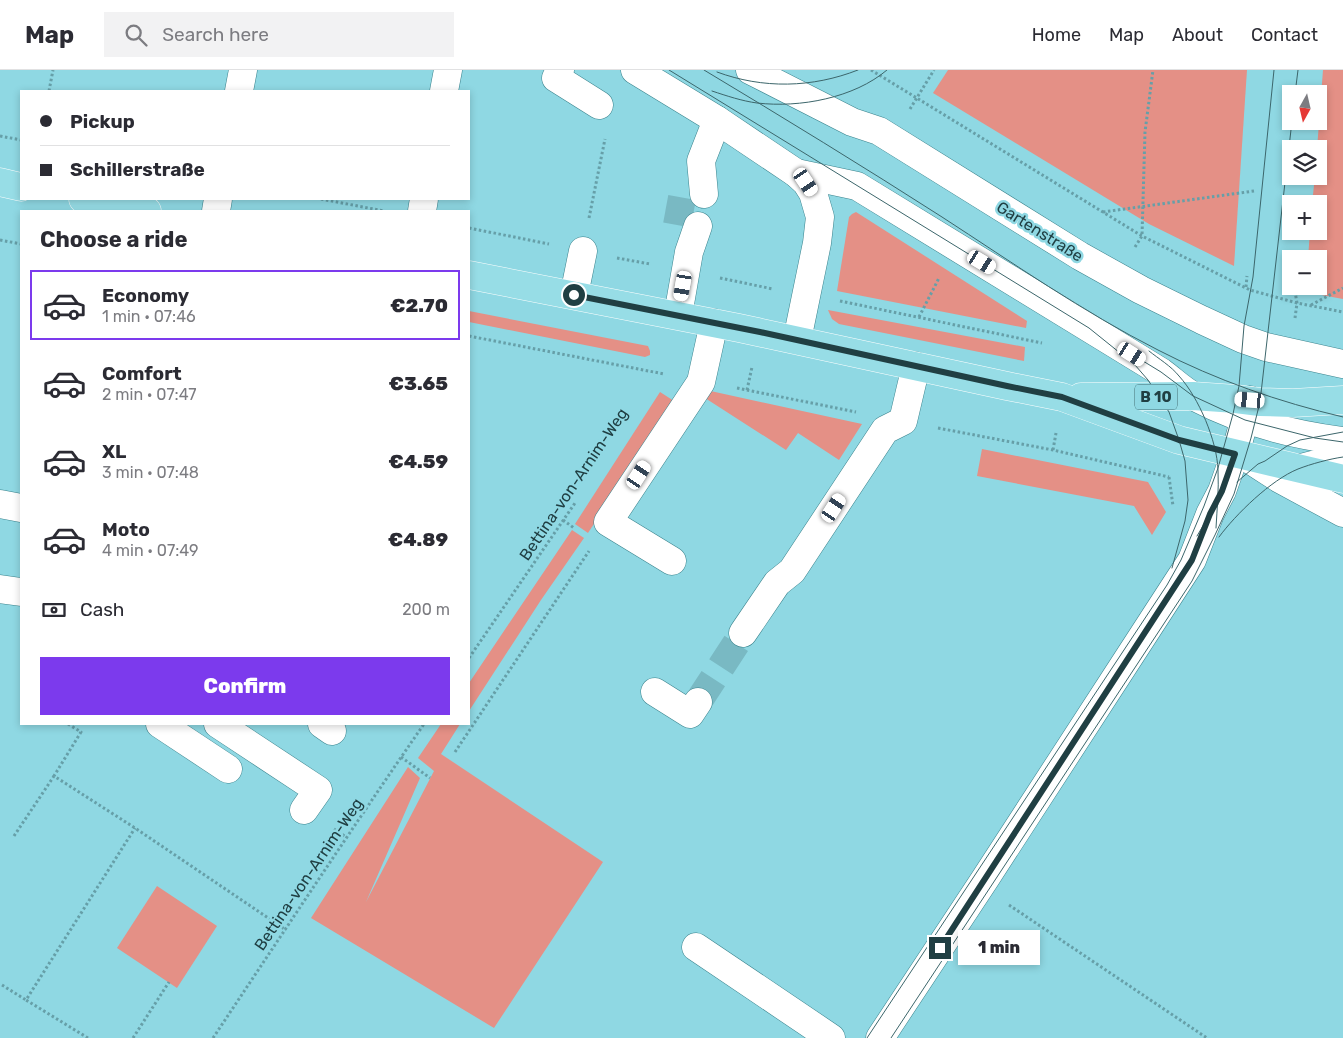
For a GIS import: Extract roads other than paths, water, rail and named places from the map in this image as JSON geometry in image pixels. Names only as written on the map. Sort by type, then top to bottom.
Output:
[{"type":"main road","points":[[0,182],[20,186]]},
{"type":"main road","points":[[99,204],[140,210]]},
{"type":"main road","name":"B 10","points":[[470,275],[760,332],[1062,397],[1179,440],[1240,455],[1289,474],[1343,479]]},
{"type":"main road","name":"B 10","points":[[1062,397],[1138,398],[1194,396],[1248,410],[1260,402],[1293,403],[1343,400]]},
{"type":"street","points":[[239,90],[243,70]]},
{"type":"street","points":[[444,90],[448,70]]},
{"type":"street","points":[[635,70],[717,120],[796,172],[814,193],[820,217],[817,243],[797,340]]},
{"type":"street","name":"Gartenstraße","points":[[750,70],[852,122],[879,132],[1080,256],[1150,295],[1251,342],[1343,364]]},
{"type":"street","points":[[553,73],[599,104]]},
{"type":"street","points":[[694,190],[701,161],[717,120]]},
{"type":"street","points":[[796,172],[857,186],[1161,372],[1194,396]]},
{"type":"street","points":[[678,316],[689,252],[688,226]]},
{"type":"street","points":[[574,295],[583,251]]},
{"type":"street","points":[[672,561],[608,522],[701,382],[714,323]]},
{"type":"street","points":[[744,633],[776,583],[792,571],[885,430],[903,421],[916,366]]},
{"type":"street","points":[[880,1038],[1192,560],[1210,514],[1240,455],[1248,410],[1315,438],[1343,441]]},
{"type":"street","points":[[1289,474],[1343,457]]},
{"type":"street","points":[[1289,474],[1343,513]]},
{"type":"street","points":[[0,504],[20,508]]},
{"type":"street","points":[[0,589],[20,592]]},
{"type":"street","points":[[655,692],[690,714],[698,702]]},
{"type":"street","points":[[162,725],[228,769]]},
{"type":"street","points":[[220,725],[318,790],[304,810]]},
{"type":"street","points":[[696,947],[831,1038]]},
{"type":"tunnel","points":[[677,225],[684,187]]},
{"type":"tunnel","points":[[698,702],[743,633]]},
{"type":"tram line","points":[[669,70],[1089,328],[1135,365],[1148,380],[1169,412],[1185,461],[1188,500],[1185,521],[1172,568]]},
{"type":"tram line","points":[[704,70],[794,124],[1075,303],[1130,335],[1180,361],[1248,389],[1343,417]]},
{"type":"tram line","points":[[717,72],[734,78],[770,84],[788,84],[823,80],[858,70]]},
{"type":"tram line","points":[[712,91],[757,103],[791,104],[808,102],[826,99],[859,88],[887,70]]},
{"type":"tram line","points":[[867,1038],[1167,585],[1181,560],[1204,506],[1218,468],[1239,386],[1244,326],[1253,277],[1274,70]]},
{"type":"tram line","points":[[1296,85],[1298,70]]},
{"type":"tram line","points":[[891,1038],[1192,581],[1234,494],[1260,402],[1291,130]]},
{"type":"tram line","points":[[1125,350],[1161,372],[1193,396],[1245,420],[1315,438],[1343,442]]},
{"type":"tram line","points":[[1149,351],[1179,376],[1206,420],[1217,459],[1216,528]]},
{"type":"tram line","points":[[1237,482],[1258,464],[1287,446],[1300,440],[1343,432]]},
{"type":"tram line","points":[[1219,537],[1244,508],[1277,481],[1303,467],[1343,457]]},
{"type":"tram line","points":[[1197,536],[1210,514],[1218,505]]}]
